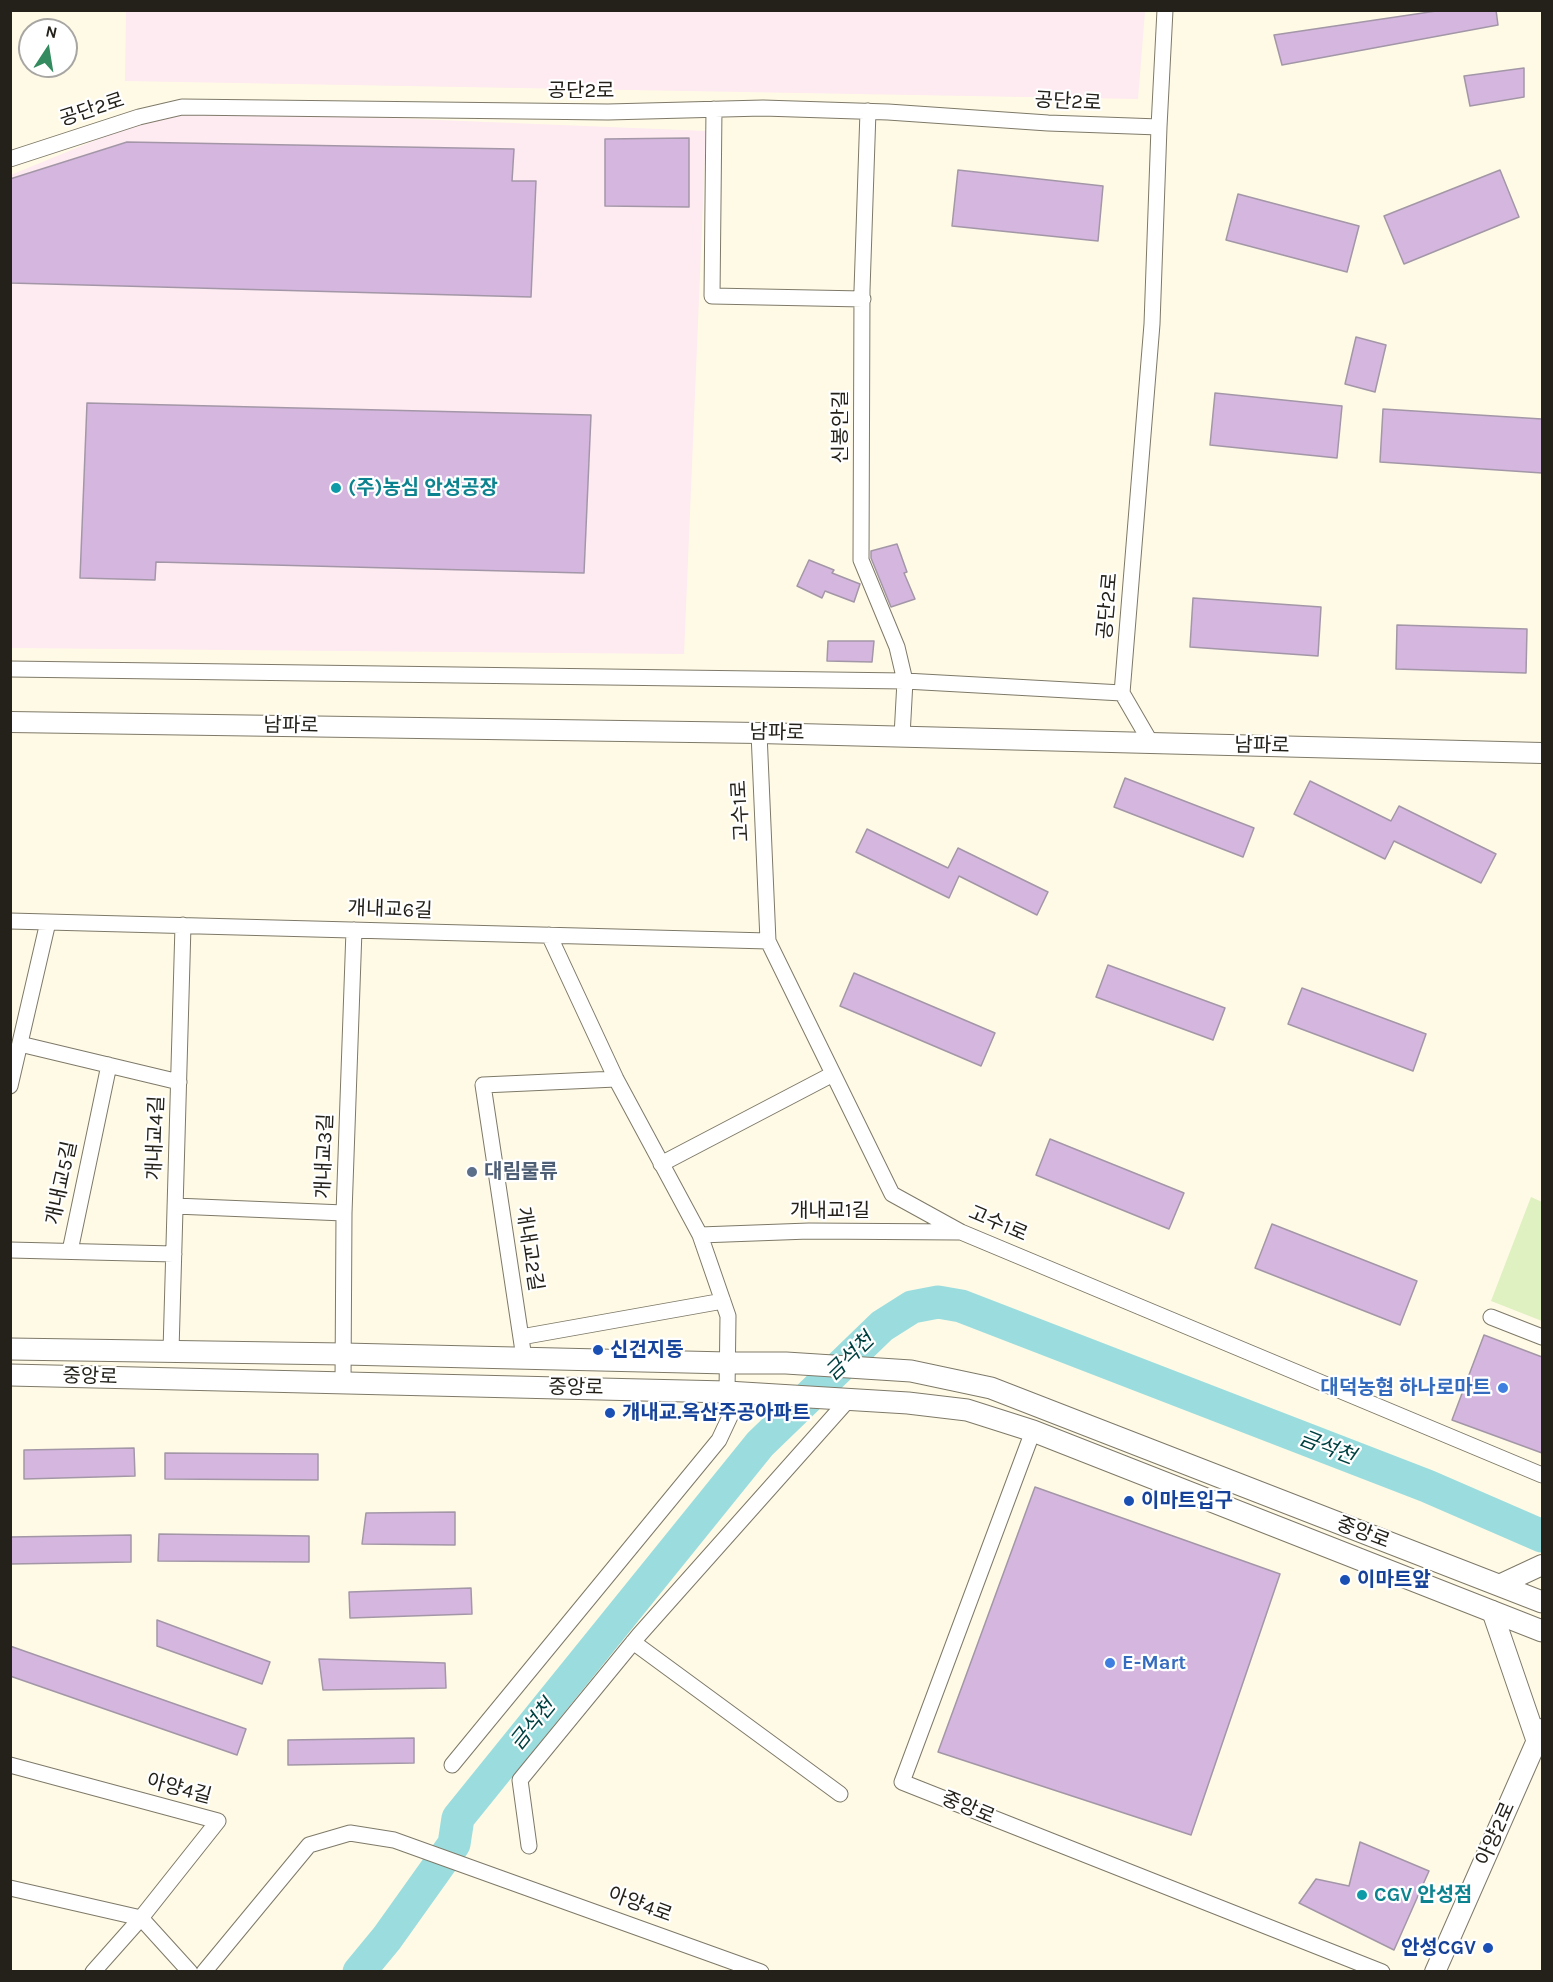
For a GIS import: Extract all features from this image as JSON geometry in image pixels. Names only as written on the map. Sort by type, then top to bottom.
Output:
[{"type":"main road","name":"중앙로","points":[[10,1349],[344,1354],[728,1364],[786,1363],[911,1371],[991,1388],[1542,1602]]},
{"type":"main road","name":"중앙로","points":[[10,1375],[734,1393],[908,1403],[967,1410],[1033,1431],[1542,1631]]},
{"type":"street","name":"공단2로","points":[[1122,693],[1152,324],[1165,10]]},
{"type":"street","name":"공단2로","points":[[10,159],[139,117],[182,107],[608,112],[763,108],[868,111],[1048,123],[1159,127]]},
{"type":"street","points":[[714,109],[712,296],[863,299]]},
{"type":"street","name":"신봉안길","points":[[868,111],[863,299],[861,560],[897,647],[905,681],[902,736]]},
{"type":"street","points":[[10,669],[905,681],[1122,693],[1151,743]]},
{"type":"street","name":"남파로","points":[[10,722],[759,733],[1542,753]]},
{"type":"street","name":"고수1로","points":[[759,733],[768,941],[892,1194],[961,1232],[1542,1475]]},
{"type":"street","name":"개내교6길","points":[[10,921],[768,941]]},
{"type":"street","points":[[10,1086],[48,922]]},
{"type":"street","name":"개내교4길","points":[[171,1351],[183,925]]},
{"type":"street","name":"개내교3길","points":[[343,1383],[344,1212],[354,930]]},
{"type":"street","points":[[452,1765],[719,1440],[734,1393],[728,1364],[728,1316],[700,1234],[616,1079],[549,935]]},
{"type":"street","points":[[20,1044],[179,1082]]},
{"type":"street","name":"개내교5길","points":[[10,1250],[70,1251],[109,1065]]},
{"type":"street","points":[[661,1164],[834,1074]]},
{"type":"street","name":"개내교2길","points":[[525,1358],[483,1085],[616,1079]]},
{"type":"street","points":[[176,1206],[344,1212]]},
{"type":"street","name":"개내교1길","points":[[700,1234],[809,1231],[961,1232]]},
{"type":"street","points":[[70,1251],[174,1254]]},
{"type":"street","points":[[521,1337],[723,1301]]},
{"type":"street","points":[[1491,1317],[1542,1337]]},
{"type":"street","points":[[529,1846],[520,1780],[633,1642],[849,1399]]},
{"type":"street","name":"중앙로","points":[[1033,1431],[902,1782],[1382,1971]]},
{"type":"street","points":[[1499,1586],[1534,1569]]},
{"type":"street","points":[[1492,1611],[1541,1737]]},
{"type":"street","points":[[633,1642],[840,1794]]},
{"type":"street","name":"아양2로","points":[[1435,1971],[1541,1737]]},
{"type":"street","name":"아양4길","points":[[10,1765],[218,1821],[141,1918]]},
{"type":"street","name":"아양4로","points":[[204,1971],[309,1845],[350,1833],[394,1840],[761,1971]]},
{"type":"street","points":[[10,1888],[141,1918],[190,1971]]},
{"type":"street","points":[[93,1971],[141,1918]]},
{"type":"shaded area","points":[[126,10],[1145,11],[1138,99],[125,81]]},
{"type":"shaded area","points":[[171,109],[706,131],[684,654],[11,648],[11,175]]},
{"type":"green space","points":[[1531,1197],[1542,1202],[1542,1321],[1491,1301]]},
{"type":"building","points":[[1443,10],[1496,10],[1498,25],[1282,65],[1274,35]]},
{"type":"building","points":[[1524,68],[1524,97],[1470,106],[1464,76]]},
{"type":"building","points":[[689,138],[689,207],[605,206],[605,139]]},
{"type":"building","points":[[127,142],[514,149],[512,181],[536,181],[531,297],[10,283],[10,179]]},
{"type":"building","points":[[958,170],[1103,186],[1098,241],[952,226]]},
{"type":"building","points":[[1500,170],[1519,217],[1404,264],[1384,216]]},
{"type":"building","points":[[1238,194],[1359,226],[1347,272],[1226,240]]},
{"type":"building","points":[[1356,337],[1386,345],[1375,392],[1345,384]]},
{"type":"building","points":[[1215,393],[1342,406],[1337,458],[1210,445]]},
{"type":"building","name":"(주)농심 안성공장","points":[[87,403],[591,415],[584,573],[156,562],[155,580],[80,578]]},
{"type":"building","points":[[1383,409],[1542,419],[1542,473],[1380,462]]},
{"type":"building","points":[[897,544],[907,572],[904,573],[915,599],[891,607],[871,558],[871,551]]},
{"type":"building","points":[[809,560],[834,570],[832,573],[860,584],[854,602],[825,591],[822,598],[797,586]]},
{"type":"building","points":[[1193,598],[1321,607],[1318,656],[1190,647]]},
{"type":"building","points":[[1397,625],[1527,629],[1526,673],[1396,669]]},
{"type":"building","points":[[828,641],[874,641],[872,662],[827,661]]},
{"type":"building","points":[[1125,778],[1254,828],[1243,857],[1114,807]]},
{"type":"building","points":[[1310,781],[1391,821],[1399,806],[1496,854],[1481,883],[1394,841],[1385,859],[1294,814]]},
{"type":"building","points":[[867,829],[948,868],[958,848],[1048,892],[1037,915],[959,876],[949,898],[856,852]]},
{"type":"building","points":[[1108,965],[1225,1008],[1213,1040],[1096,997]]},
{"type":"building","points":[[854,973],[995,1033],[981,1066],[840,1006]]},
{"type":"building","points":[[1302,988],[1426,1034],[1413,1071],[1288,1024]]},
{"type":"building","points":[[1050,1139],[1184,1193],[1169,1229],[1036,1175]]},
{"type":"building","points":[[1272,1224],[1417,1281],[1400,1325],[1255,1268]]},
{"type":"building","name":"대덕농협 하나로마트","points":[[1484,1335],[1542,1357],[1542,1453],[1452,1420]]},
{"type":"building","points":[[134,1448],[135,1476],[24,1479],[24,1450]]},
{"type":"building","points":[[165,1453],[318,1454],[318,1480],[165,1479]]},
{"type":"building","name":"E-Mart","points":[[1035,1487],[1280,1574],[1191,1835],[938,1752]]},
{"type":"building","points":[[455,1512],[455,1545],[362,1544],[366,1513]]},
{"type":"building","points":[[159,1534],[309,1536],[309,1562],[158,1561]]},
{"type":"building","points":[[131,1535],[131,1562],[10,1564],[10,1537]]},
{"type":"building","points":[[471,1588],[472,1614],[350,1618],[349,1592]]},
{"type":"building","points":[[157,1620],[270,1662],[262,1684],[157,1646]]},
{"type":"building","points":[[10,1646],[246,1729],[237,1755],[10,1676]]},
{"type":"building","points":[[319,1659],[445,1663],[446,1688],[323,1690]]},
{"type":"building","points":[[414,1738],[414,1763],[288,1765],[288,1740]]},
{"type":"building","name":"CGV 안성점","points":[[1360,1842],[1429,1871],[1394,1950],[1299,1903],[1316,1879],[1349,1886]]},
{"type":"waterway","name":"금석천","points":[[359,1972],[387,1938],[454,1844],[458,1818],[760,1444],[882,1326],[912,1307],[938,1302],[961,1306],[1427,1486],[1542,1536]]},
{"type":"place","name":"(주)농심 안성공장","points":[[336,488]]},
{"type":"place","name":"대림물류","points":[[472,1172]]},
{"type":"place","name":"신건지동","points":[[598,1350]]},
{"type":"place","name":"대덕농협 하나로마트","points":[[1503,1388]]},
{"type":"place","name":"개내교.옥산주공아파트","points":[[610,1413]]},
{"type":"place","name":"이마트입구","points":[[1129,1501]]},
{"type":"place","name":"이마트앞","points":[[1345,1580]]},
{"type":"place","name":"E-Mart","points":[[1110,1663]]},
{"type":"place","name":"CGV 안성점","points":[[1362,1895]]},
{"type":"place","name":"안성CGV","points":[[1488,1948]]}]
